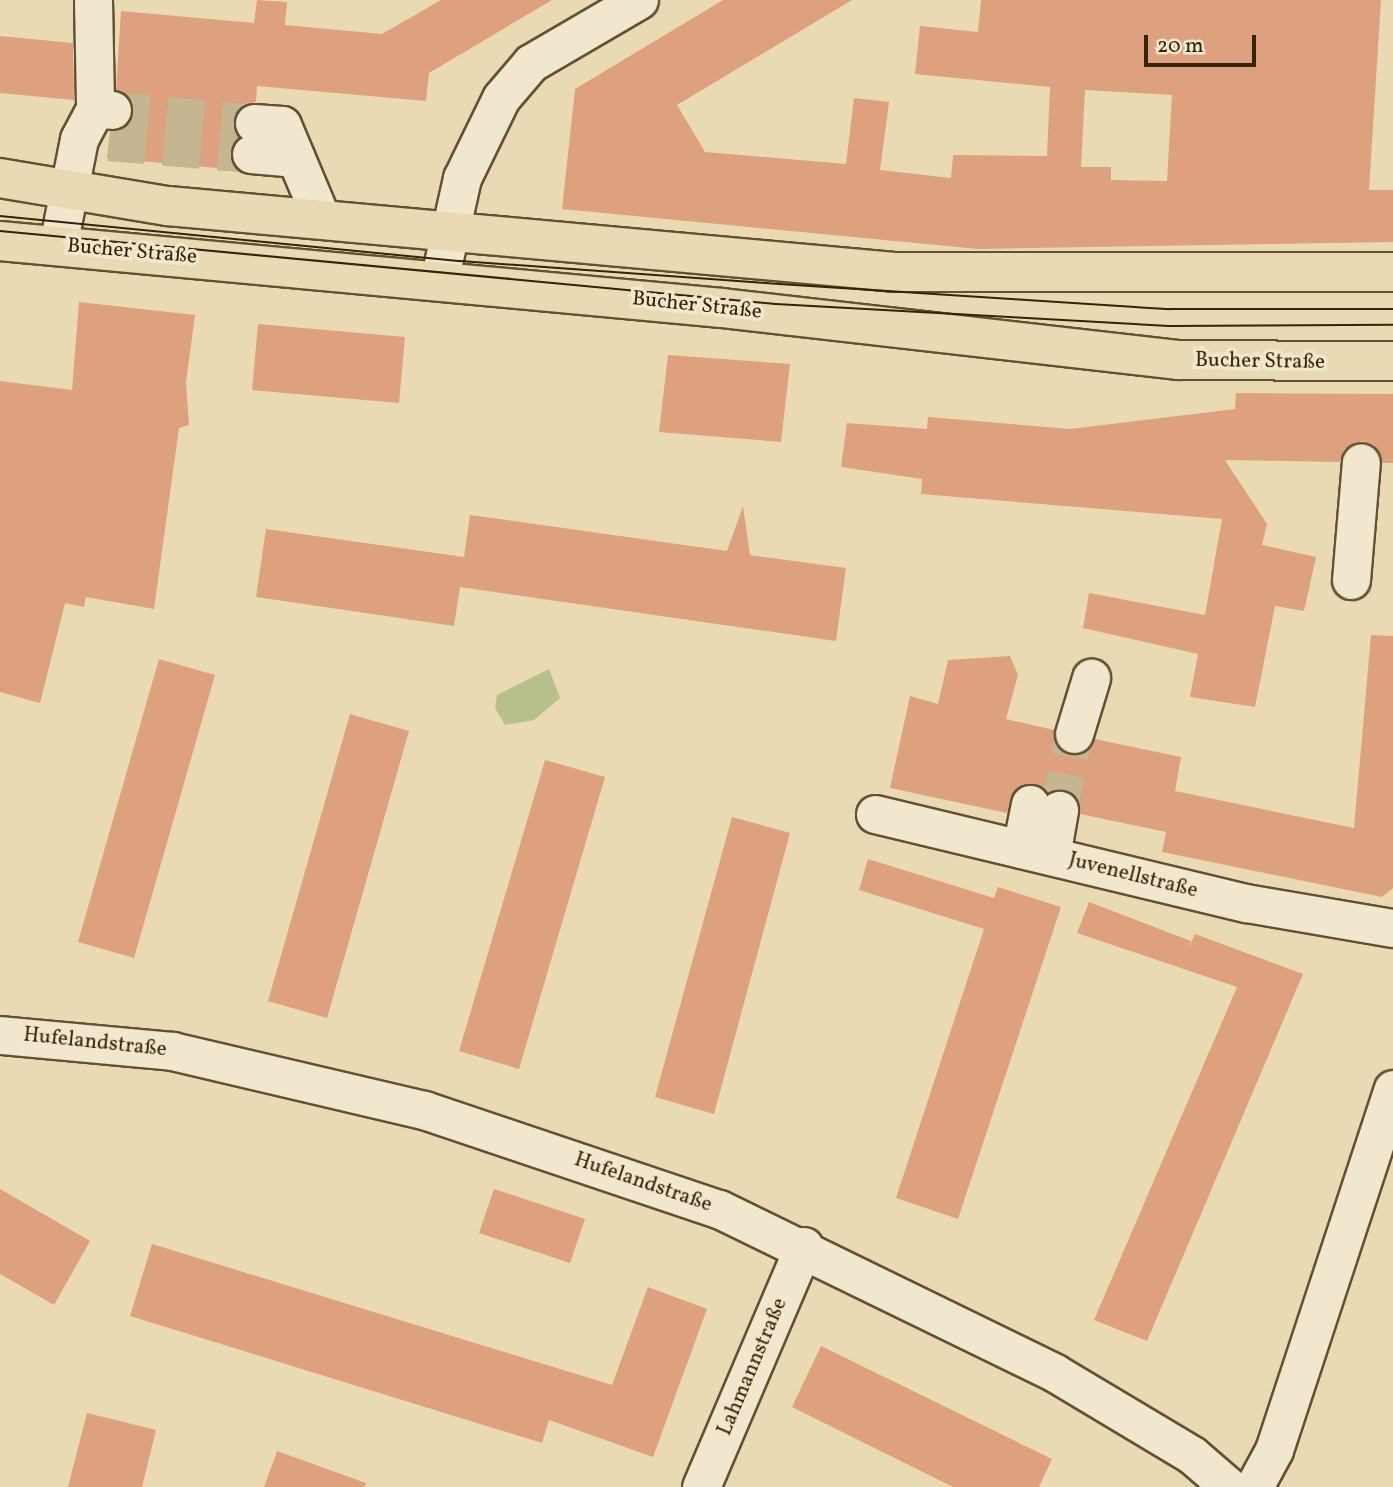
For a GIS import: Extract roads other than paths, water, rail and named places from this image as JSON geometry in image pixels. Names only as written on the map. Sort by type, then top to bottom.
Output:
[{"type":"main road","points":[[0,178],[65,191],[322,220],[925,274],[1393,272]]},
{"type":"main road","name":"Bucher Straße","points":[[0,242],[58,245],[439,281],[1161,358],[1393,361]]},
{"type":"street","points":[[58,245],[65,191],[99,125],[93,0]]},
{"type":"street","points":[[439,281],[462,178],[501,98],[531,62],[639,0]]},
{"type":"street","points":[[252,139],[296,158],[322,220]]},
{"type":"street","points":[[1351,580],[1361,463]]},
{"type":"street","points":[[1074,734],[1090,678]]},
{"type":"street","points":[[1036,853],[1045,807]]},
{"type":"street","name":"Juvenellstraße","points":[[875,814],[1246,903],[1393,928]]},
{"type":"street","name":"Hufelandstraße","points":[[0,1035],[172,1051],[425,1110],[719,1209],[804,1247],[1055,1373],[1192,1455],[1229,1487]]},
{"type":"street","points":[[1254,1487],[1278,1439],[1393,1089]]},
{"type":"street","name":"Lahmannstraße","points":[[701,1487],[804,1247]]},
{"type":"tunnel","points":[[112,110],[254,123]]},
{"type":"tunnel","points":[[109,142],[251,154]]},
{"type":"tunnel","points":[[1059,810],[1074,734]]},
{"type":"tram line","points":[[0,216],[460,261],[779,284],[1170,309],[1393,309]]},
{"type":"tram line","points":[[0,231],[776,304],[1169,326],[1393,325]]}]
